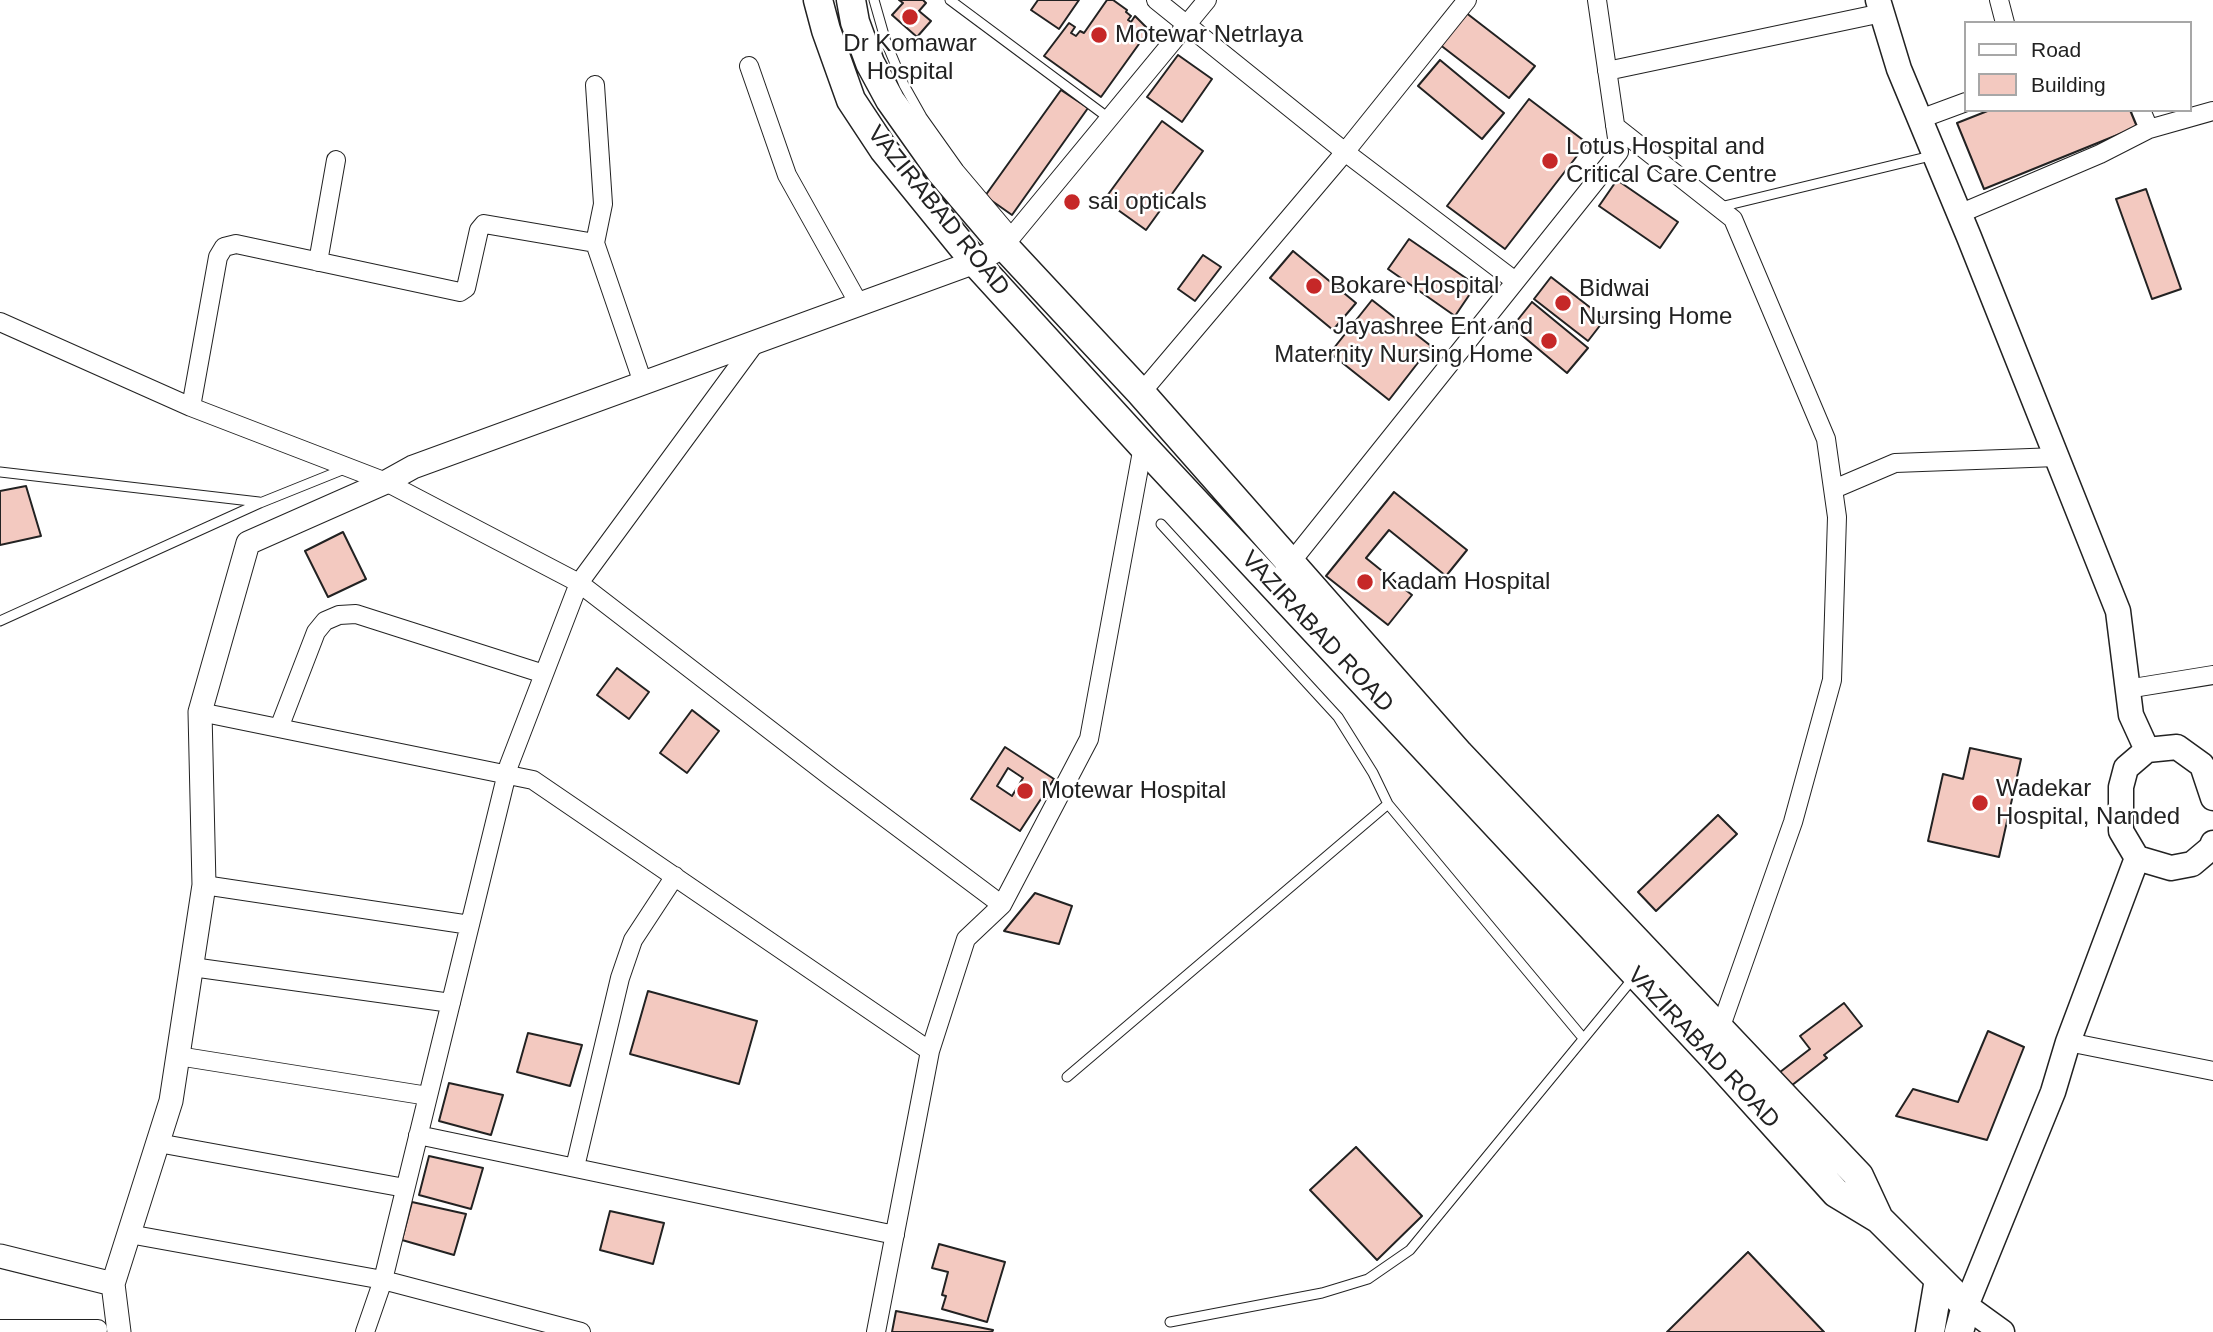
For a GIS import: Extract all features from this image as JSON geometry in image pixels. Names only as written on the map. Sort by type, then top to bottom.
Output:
[{"type":"main road","name":"VAZIRABAD ROAD","points":[[818,0],[851,100],[884,150],[975,262],[1143,446],[1281,574],[1459,754],[1859,1176],[1879,1219]]},
{"type":"main road","points":[[1880,6],[1899,69],[2118,611],[2131,715],[2147,750]]},
{"type":"main road","name":"VAZIRABAD ROAD","points":[[853,11],[870,62],[897,110],[941,172],[1009,240],[1078,324],[1140,393],[1281,574],[1636,974],[1836,1193],[1879,1219],[1938,1279],[1963,1319],[2002,1332]]},
{"type":"main road","points":[[1053,347],[1078,324]]},
{"type":"main road","points":[[2212,847],[2192,864],[2171,868],[2137,858],[2121,831],[2121,787],[2126,768],[2147,750],[2177,747],[2202,765],[2213,798]]},
{"type":"main road","points":[[1963,1319],[2053,1092],[2068,1042],[2137,858]]},
{"type":"main road","points":[[1930,1332],[1938,1279]]},
{"type":"street","points":[[1156,0],[1345,152],[1516,281]]},
{"type":"street","points":[[0,1329],[105,1331],[113,1284],[171,1101],[204,885],[200,712],[248,543],[386,482],[413,467],[975,262],[1009,240],[1207,0]]},
{"type":"street","points":[[1140,393],[1345,152],[1467,0]]},
{"type":"street","points":[[1281,574],[1619,152],[1597,0]]},
{"type":"street","points":[[1999,0],[2004,21]]},
{"type":"street","points":[[1607,71],[1880,6]]},
{"type":"street","points":[[749,66],[787,176],[859,304]]},
{"type":"street","points":[[595,85],[603,204],[594,243],[642,383]]},
{"type":"street","points":[[1920,119],[1965,102]]},
{"type":"street","points":[[1959,214],[2100,154],[2149,129],[2213,111]]},
{"type":"street","points":[[2142,112],[2149,129]]},
{"type":"street","points":[[1615,126],[1733,219],[1826,439],[1838,516],[1832,680],[1793,822],[1720,1029]]},
{"type":"street","points":[[318,262],[335,160]]},
{"type":"street","points":[[191,407],[220,251],[224,247],[236,244],[460,292],[466,288],[479,230],[484,224],[594,243]]},
{"type":"street","points":[[0,322],[191,407],[386,482],[579,583],[1002,905]]},
{"type":"street","points":[[365,1332],[383,1280],[507,776],[579,583],[756,342]]},
{"type":"street","points":[[876,1332],[930,1051],[966,939],[1002,905],[1089,739],[1143,446]]},
{"type":"street","points":[[1834,489],[1895,463],[2057,457]]},
{"type":"street","points":[[279,728],[316,632],[325,621],[339,615],[356,614],[544,674]]},
{"type":"street","points":[[2127,689],[2213,675]]},
{"type":"street","points":[[200,712],[533,780],[930,1051]]},
{"type":"street","points":[[575,1167],[620,978],[633,940],[675,876]]},
{"type":"street","points":[[204,885],[470,925]]},
{"type":"street","points":[[192,967],[451,1003]]},
{"type":"street","points":[[2068,1042],[2213,1071]]},
{"type":"street","points":[[178,1056],[428,1096]]},
{"type":"street","points":[[418,1135],[895,1235]]},
{"type":"street","points":[[158,1143],[405,1188]]},
{"type":"street","points":[[130,1234],[383,1280],[581,1332]]},
{"type":"street","points":[[0,1256],[113,1284]]},
{"type":"lane","points":[[874,0],[886,42],[904,85],[922,117],[1009,240]]},
{"type":"lane","points":[[950,0],[1110,119]]},
{"type":"lane","points":[[1719,208],[1935,156]]},
{"type":"lane","points":[[0,621],[260,503],[349,468]]},
{"type":"lane","points":[[0,472],[260,503]]},
{"type":"lane","points":[[1160,524],[1338,717],[1373,773],[1388,804],[1583,1038]]},
{"type":"lane","points":[[1067,1077],[1388,804]]},
{"type":"lane","points":[[1170,1322],[1322,1293],[1368,1279],[1410,1250],[1636,974]]},
{"type":"building","points":[[899,0],[923,0],[926,3],[919,11],[931,21],[917,37],[892,15],[903,3]]},
{"type":"building","points":[[1038,0],[1079,0],[1059,29],[1031,10]]},
{"type":"building","points":[[1107,0],[1113,0],[1127,10],[1131,16],[1128,20],[1131,22],[1135,16],[1149,30],[1101,97],[1044,56],[1069,23],[1075,27],[1071,33],[1076,36],[1080,31],[1084,33]]},
{"type":"building","points":[[1465,12],[1535,66],[1509,98],[1439,44]]},
{"type":"building","points":[[1178,55],[1212,79],[1182,122],[1147,97]]},
{"type":"building","points":[[1440,60],[1504,113],[1482,139],[1418,86]]},
{"type":"building","points":[[1061,90],[1088,108],[1012,215],[985,196]]},
{"type":"building","points":[[1529,99],[1587,143],[1505,249],[1447,206]]},
{"type":"building","points":[[1985,112],[2131,112],[2137,127],[1984,189],[1957,123]]},
{"type":"building","points":[[1162,121],[1203,151],[1146,230],[1104,200]]},
{"type":"building","points":[[1617,180],[1678,222],[1660,248],[1599,206]]},
{"type":"building","points":[[2146,189],[2181,289],[2152,299],[2116,199]]},
{"type":"building","points":[[1409,239],[1476,285],[1455,316],[1388,269]]},
{"type":"building","points":[[1293,251],[1356,303],[1333,330],[1270,278]]},
{"type":"building","points":[[1203,255],[1221,267],[1195,301],[1178,289]]},
{"type":"building","points":[[1551,277],[1605,319],[1588,341],[1534,299]]},
{"type":"building","points":[[1372,300],[1431,346],[1389,400],[1330,353]]},
{"type":"building","points":[[1532,302],[1588,348],[1567,373],[1512,327]]},
{"type":"building","points":[[26,486],[41,536],[0,545],[0,491]]},
{"type":"building","points":[[1394,492],[1467,550],[1446,576],[1389,530],[1366,558],[1412,595],[1388,625],[1326,576]]},
{"type":"building","points":[[343,532],[366,579],[328,597],[305,551]]},
{"type":"building","points":[[617,668],[649,692],[629,719],[597,695]]},
{"type":"building","points":[[692,710],[719,731],[687,773],[660,753]]},
{"type":"building","points":[[1005,747],[1054,779],[1020,831],[971,799]],"holes":[[[1008,768],[1023,778],[1012,796],[997,786]]]},
{"type":"building","points":[[1970,748],[2021,759],[1999,857],[1928,841],[1943,774],[1963,779]]},
{"type":"building","points":[[1718,815],[1737,834],[1656,911],[1638,892]]},
{"type":"building","points":[[1035,893],[1072,906],[1059,944],[1004,931]]},
{"type":"building","points":[[648,991],[757,1021],[739,1084],[630,1054]]},
{"type":"building","points":[[1844,1003],[1862,1026],[1824,1055],[1827,1058],[1782,1093],[1771,1079],[1810,1049],[1800,1036]]},
{"type":"building","points":[[1988,1031],[2024,1047],[1987,1140],[1896,1116],[1913,1089],[1958,1102]]},
{"type":"building","points":[[528,1033],[582,1045],[570,1086],[517,1072]]},
{"type":"building","points":[[449,1083],[503,1095],[491,1135],[439,1121]]},
{"type":"building","points":[[1356,1147],[1422,1216],[1377,1260],[1310,1190]]},
{"type":"building","points":[[429,1156],[483,1168],[471,1209],[419,1195]]},
{"type":"building","points":[[412,1202],[466,1214],[454,1255],[402,1240]]},
{"type":"building","points":[[610,1211],[664,1223],[653,1264],[600,1250]]},
{"type":"building","points":[[939,1244],[1005,1262],[987,1322],[942,1309],[946,1296],[942,1295],[948,1272],[932,1268]]},
{"type":"building","points":[[1748,1252],[1824,1332],[1667,1332]]},
{"type":"building","points":[[896,1311],[993,1330],[892,1332]]},
{"type":"place","name":"Dr Komawar Hospital","points":[[910,17]]},
{"type":"place","name":"Motewar Netrlaya","points":[[1099,35]]},
{"type":"place","name":"Lotus Hospital and Critical Care Centre","points":[[1550,161]]},
{"type":"place","name":"sai opticals","points":[[1072,202]]},
{"type":"place","name":"Bokare Hospital","points":[[1314,286]]},
{"type":"place","name":"Bidwai Nursing Home","points":[[1563,303]]},
{"type":"place","name":"Jayashree Ent and Maternity Nursing Home","points":[[1549,341]]},
{"type":"place","name":"Kadam Hospital","points":[[1365,582]]},
{"type":"place","name":"Motewar Hospital","points":[[1025,791]]},
{"type":"place","name":"Wadekar Hospital, Nanded","points":[[1980,803]]}]
